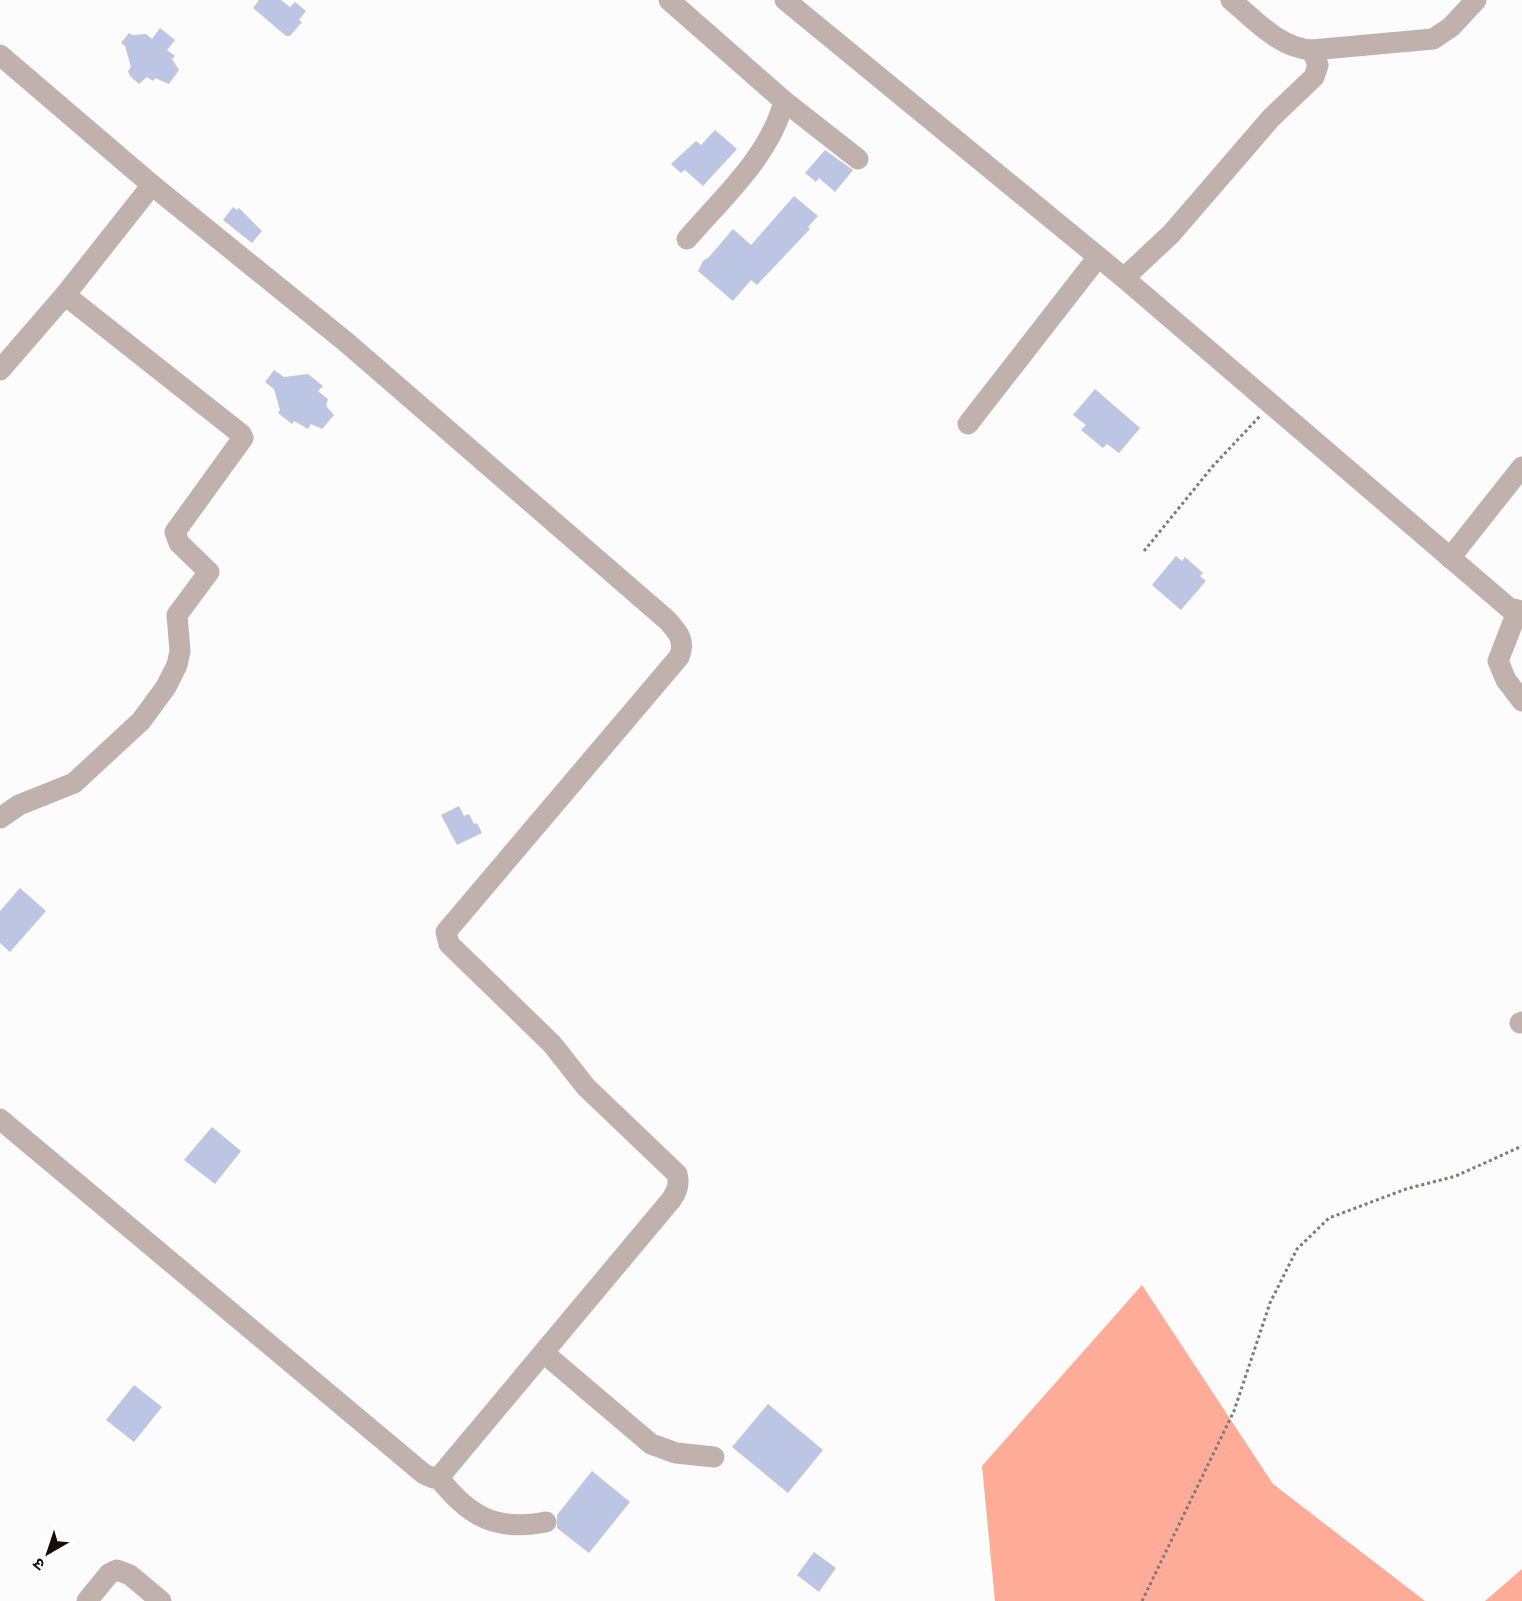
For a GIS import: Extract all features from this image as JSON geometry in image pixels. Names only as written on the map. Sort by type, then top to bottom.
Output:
[{"type":"street","points":[[669,0],[784,101],[858,159]]},
{"type":"street","points":[[785,0],[1124,278],[1509,608],[1520,612],[1498,661],[1506,680],[1522,701]]},
{"type":"street","points":[[1230,0],[1281,41],[1299,49],[1312,50],[1433,39],[1451,27],[1476,0]]},
{"type":"street","points":[[1124,278],[1171,234],[1270,118],[1314,77],[1318,65],[1312,50]]},
{"type":"street","points":[[0,55],[152,185],[346,342],[667,620],[678,632],[683,643],[679,657],[447,930],[445,936],[449,944],[552,1044],[586,1087],[677,1174],[677,1189],[671,1200],[545,1354],[445,1473],[438,1477]]},
{"type":"street","points":[[687,239],[768,141],[779,120],[784,101]]},
{"type":"street","points":[[0,370],[65,295],[152,185]]},
{"type":"street","points":[[968,424],[1098,257]]},
{"type":"street","points":[[0,818],[19,805],[80,780],[141,722],[166,687],[179,658],[177,615],[209,572],[179,543],[175,532],[243,438],[141,352],[65,295]]},
{"type":"street","points":[[1450,558],[1522,467]]},
{"type":"street","points":[[0,1119],[424,1474],[438,1477],[462,1504],[488,1520],[523,1527],[546,1522]]},
{"type":"street","points":[[545,1354],[651,1444],[676,1453],[714,1457]]},
{"type":"street","points":[[87,1601],[109,1574],[117,1570],[130,1575],[160,1601]]},
{"type":"path","points":[[1144,551],[1213,466],[1271,405]]},
{"type":"path","points":[[1142,1601],[1234,1411],[1270,1303],[1297,1249],[1329,1218],[1406,1189],[1456,1176],[1522,1146]]},
{"type":"shaded area","points":[[1142,1285],[1273,1484],[1425,1601],[995,1601],[982,1466]]},
{"type":"shaded area","points":[[1522,1569],[1522,1601],[1485,1601]]},
{"type":"building","points":[[259,0],[281,0],[290,7],[295,2],[306,11],[299,20],[302,22],[290,36],[286,36],[253,8]]},
{"type":"building","points":[[160,28],[175,40],[167,50],[175,56],[172,59],[179,70],[169,84],[155,78],[153,81],[147,77],[139,84],[130,76],[128,71],[131,67],[125,46],[121,43],[129,33],[146,34],[152,39]]},
{"type":"building","points":[[715,130],[737,149],[703,186],[685,170],[681,173],[671,164],[696,141],[701,145]]},
{"type":"building","points":[[825,150],[853,170],[835,192],[819,178],[816,182],[805,173]]},
{"type":"building","points":[[794,196],[818,216],[808,227],[810,229],[757,285],[751,280],[733,301],[698,271],[703,261],[733,229],[751,245]]},
{"type":"building","points":[[233,207],[237,210],[239,208],[262,231],[252,243],[223,220]]},
{"type":"building","points":[[274,370],[284,377],[308,374],[323,386],[318,391],[328,399],[326,406],[334,415],[322,429],[311,424],[308,429],[294,421],[292,424],[278,413],[280,410],[274,389],[265,382]]},
{"type":"building","points":[[1095,389],[1140,428],[1119,453],[1107,444],[1103,448],[1081,430],[1086,425],[1073,415]]},
{"type":"building","points":[[1176,556],[1182,561],[1185,557],[1203,573],[1200,576],[1206,581],[1181,610],[1152,585]]},
{"type":"building","points":[[459,806],[464,816],[469,814],[474,824],[477,823],[482,833],[457,845],[441,815]]},
{"type":"building","points":[[20,888],[46,911],[10,952],[0,943],[0,911]]},
{"type":"building","points":[[212,1127],[241,1151],[215,1184],[184,1160]]},
{"type":"building","points":[[134,1385],[162,1407],[134,1442],[106,1420]]},
{"type":"building","points":[[768,1404],[823,1450],[788,1493],[732,1447]]},
{"type":"building","points":[[592,1471],[630,1502],[589,1553],[557,1528],[557,1515]]},
{"type":"building","points":[[814,1552],[836,1568],[819,1592],[797,1575]]}]
